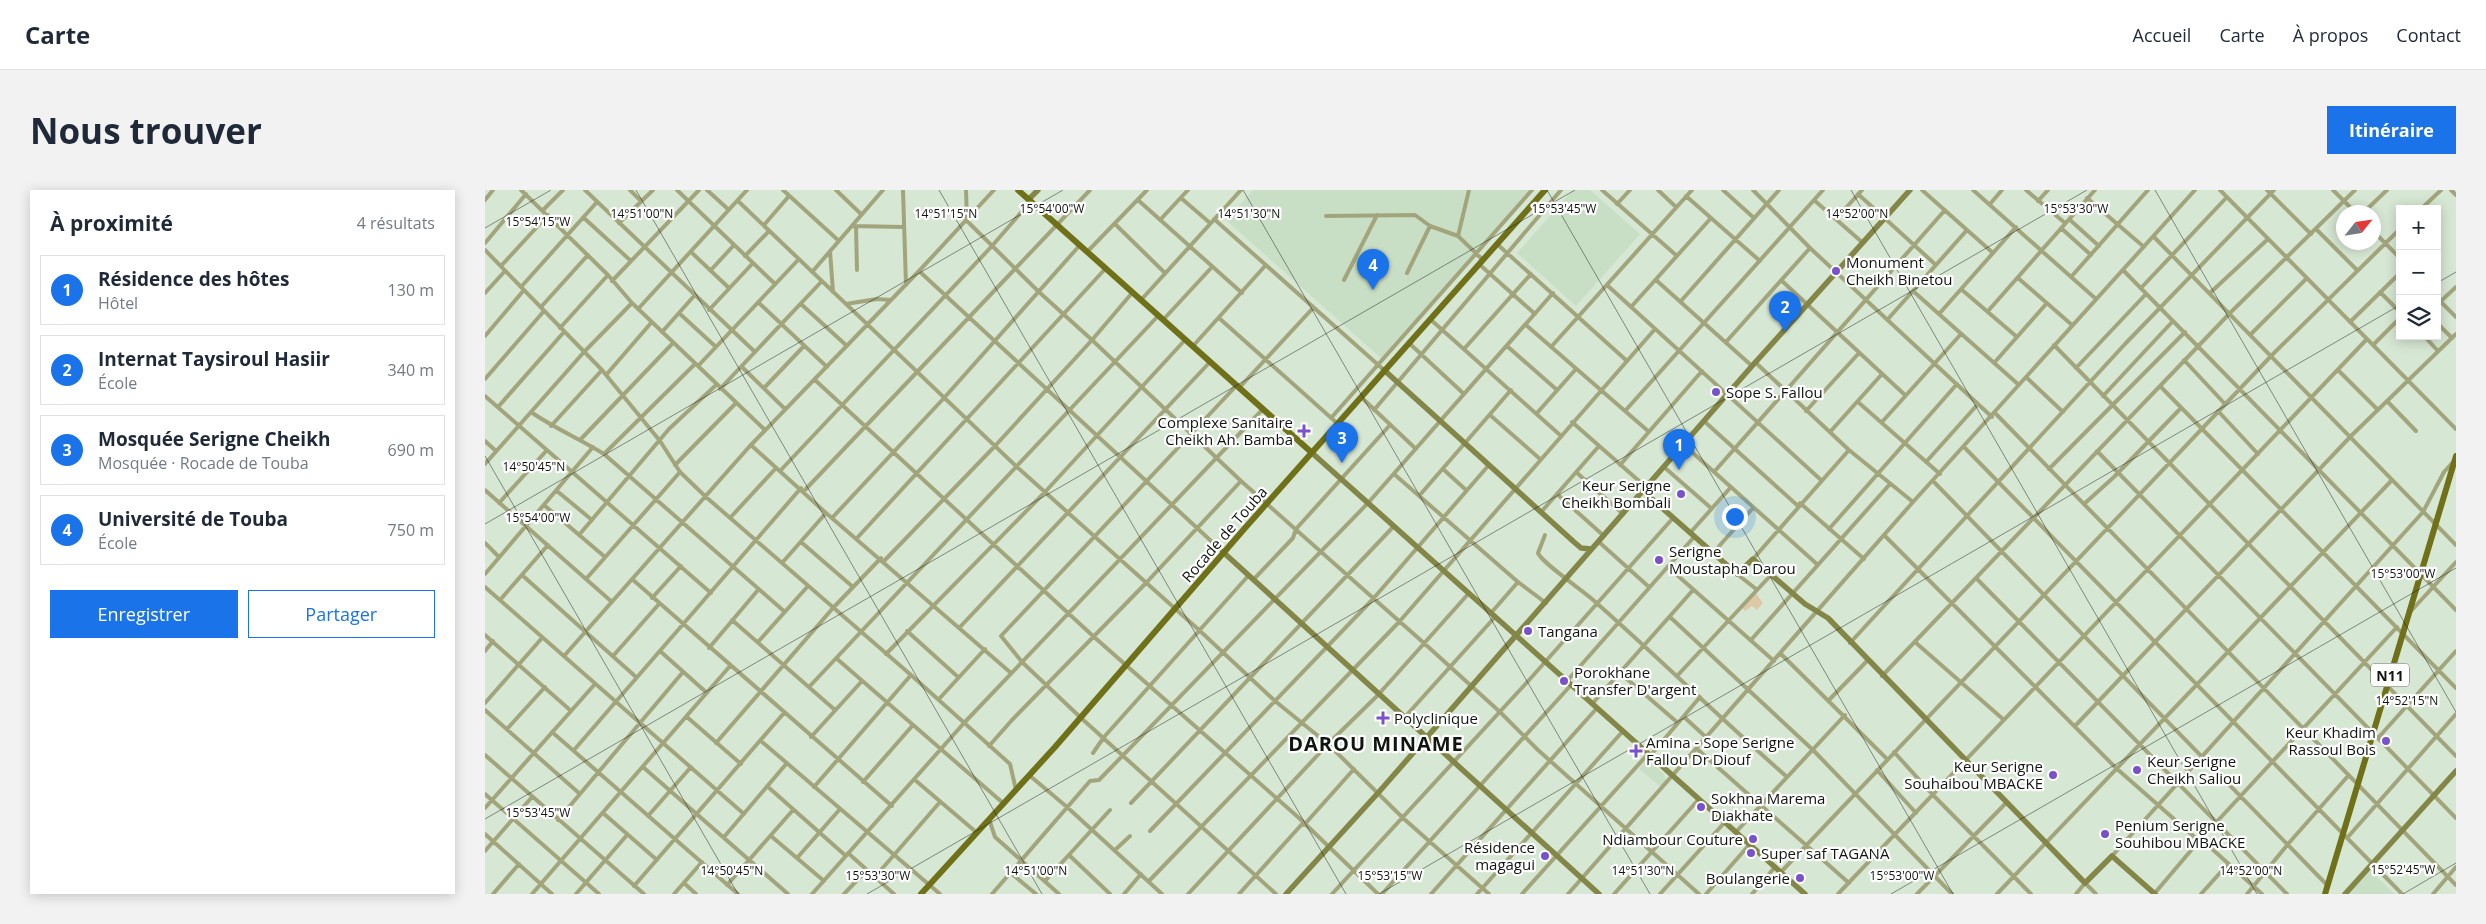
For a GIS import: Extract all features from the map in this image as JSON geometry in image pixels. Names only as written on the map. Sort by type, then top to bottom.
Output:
[{"type":"main road","points":[[1019,190],[1311,452]]},
{"type":"main road","name":"Rocade de Touba","points":[[921,894],[1176,610],[1223,552],[1545,190]]},
{"type":"main road","name":"N11","points":[[2325,894],[2345,836],[2357,785],[2375,736],[2387,685],[2455,458]]},
{"type":"street","points":[[485,200],[493,190]]},
{"type":"street","points":[[521,190],[608,275],[631,303],[651,323],[765,430]]},
{"type":"street","points":[[585,190],[694,296],[755,352]]},
{"type":"street","points":[[630,190],[641,201]]},
{"type":"street","points":[[619,223],[653,190]]},
{"type":"street","points":[[677,190],[775,284]]},
{"type":"street","points":[[611,280],[699,190]]},
{"type":"street","points":[[707,190],[729,210]]},
{"type":"street","points":[[638,309],[747,190]]},
{"type":"street","points":[[783,190],[839,241]]},
{"type":"street","points":[[837,190],[861,214]]},
{"type":"street","points":[[812,272],[854,226],[861,214],[883,190]]},
{"type":"street","points":[[903,190],[906,285]]},
{"type":"street","points":[[966,190],[967,221],[1014,268],[1241,481],[1425,644],[1500,712],[1550,761],[1699,894]]},
{"type":"street","points":[[564,656],[682,521],[706,497],[765,430],[906,285],[994,190]]},
{"type":"street","points":[[781,471],[992,246],[1038,190]]},
{"type":"street","points":[[574,750],[756,541],[1090,190]]},
{"type":"street","points":[[1137,190],[1142,195]]},
{"type":"street","points":[[1087,252],[1116,225],[1147,190]]},
{"type":"street","points":[[1160,220],[1188,190]]},
{"type":"street","points":[[1233,190],[1237,194]]},
{"type":"street","points":[[1141,300],[1241,190]]},
{"type":"street","points":[[1458,236],[1469,190]]},
{"type":"street","points":[[1331,418],[1532,190]]},
{"type":"street","points":[[1374,410],[1509,254],[1561,190]]},
{"type":"street","points":[[1602,190],[1677,256]]},
{"type":"street","points":[[1617,204],[1630,190]]},
{"type":"street","points":[[1658,190],[1677,207]]},
{"type":"street","points":[[1551,347],[1692,190]]},
{"type":"street","points":[[1723,190],[1754,218]]},
{"type":"street","points":[[1753,190],[1810,248],[1977,404],[1993,415],[2029,449],[2456,885]]},
{"type":"street","points":[[1681,301],[1779,190]]},
{"type":"street","points":[[1625,412],[1823,190]]},
{"type":"street","points":[[1286,894],[1517,636],[1753,364],[1864,244],[1910,190]]},
{"type":"street","points":[[1922,190],[1993,253]]},
{"type":"street","points":[[1973,190],[2097,299]]},
{"type":"street","points":[[1990,204],[2002,190]]},
{"type":"street","points":[[2026,190],[2065,224]]},
{"type":"street","points":[[2038,201],[2048,190]]},
{"type":"street","points":[[1988,312],[2095,190]]},
{"type":"street","points":[[2071,277],[2148,190]]},
{"type":"street","points":[[1568,894],[1697,750],[1913,502],[1965,448],[2072,325],[2195,190]]},
{"type":"street","points":[[2220,190],[2456,429]]},
{"type":"street","points":[[2333,190],[2347,205]]},
{"type":"street","points":[[1882,676],[1977,579],[2064,485],[2128,421],[2184,360],[2355,190]]},
{"type":"street","points":[[2371,205],[2387,190]]},
{"type":"street","points":[[2425,205],[2441,190]]},
{"type":"street","points":[[2451,190],[2456,195]]},
{"type":"street","points":[[543,210],[559,191]]},
{"type":"street","points":[[1849,643],[1917,568],[1999,483],[2090,382],[2270,191],[2311,234]]},
{"type":"street","points":[[1836,219],[1860,192],[1936,265]]},
{"type":"street","points":[[485,243],[526,194]]},
{"type":"street","points":[[764,225],[789,196]]},
{"type":"street","points":[[1686,196],[1760,261]]},
{"type":"street","points":[[2141,288],[2227,197]]},
{"type":"street","points":[[1181,198],[1210,223]]},
{"type":"street","points":[[2087,198],[2144,247]]},
{"type":"street","points":[[738,200],[1017,467],[1199,630],[1275,701],[1327,744],[1403,818],[1489,894]]},
{"type":"street","points":[[1139,200],[1241,292]]},
{"type":"street","points":[[1814,200],[1864,244]]},
{"type":"street","points":[[485,336],[597,202]]},
{"type":"street","points":[[1714,472],[1945,210]]},
{"type":"street","points":[[1326,216],[1412,214],[1430,226],[1458,236],[1476,253],[1490,274],[1535,314]]},
{"type":"street","points":[[501,266],[547,215]]},
{"type":"street","points":[[1344,280],[1377,215]]},
{"type":"street","points":[[584,218],[631,261]]},
{"type":"street","points":[[1631,307],[1711,218]]},
{"type":"street","points":[[1214,219],[1384,370],[1488,466],[1542,511],[1581,548],[1591,549]]},
{"type":"street","points":[[2069,219],[2099,246]]},
{"type":"street","points":[[1116,225],[1165,273]]},
{"type":"street","points":[[854,226],[904,227]]},
{"type":"street","points":[[854,226],[857,270]]},
{"type":"street","points":[[1407,274],[1430,226]]},
{"type":"street","points":[[1939,314],[2016,228]]},
{"type":"street","points":[[2061,228],[2091,255]]},
{"type":"street","points":[[2316,229],[2357,270]]},
{"type":"street","points":[[1888,319],[1967,230]]},
{"type":"street","points":[[745,256],[769,231]]},
{"type":"street","points":[[1781,872],[2239,389],[2327,299],[2396,234]]},
{"type":"street","points":[[2154,237],[2272,355],[2456,546]]},
{"type":"street","points":[[2381,238],[2396,254]]},
{"type":"street","points":[[2210,292],[2268,239]]},
{"type":"street","points":[[1497,244],[1627,360]]},
{"type":"street","points":[[711,270],[734,245]]},
{"type":"street","points":[[833,518],[944,398],[1080,245]]},
{"type":"street","points":[[1726,342],[1810,248]]},
{"type":"street","points":[[485,250],[602,370],[660,440],[680,472],[782,564],[911,675],[1011,766],[1016,790]]},
{"type":"street","points":[[830,251],[833,292]]},
{"type":"street","points":[[691,252],[729,288]]},
{"type":"street","points":[[541,307],[588,255]]},
{"type":"street","points":[[604,454],[716,348],[799,259]]},
{"type":"street","points":[[709,310],[753,263]]},
{"type":"street","points":[[1193,346],[1265,266]]},
{"type":"street","points":[[809,687],[967,522],[1115,363],[1212,267]]},
{"type":"street","points":[[857,538],[1065,315],[1106,268]]},
{"type":"street","points":[[485,293],[505,270]]},
{"type":"street","points":[[2123,270],[2456,610]]},
{"type":"street","points":[[919,271],[1378,695],[1599,894]]},
{"type":"street","points":[[1464,349],[1531,274]]},
{"type":"street","points":[[561,328],[608,275]]},
{"type":"street","points":[[2349,322],[2396,276]]},
{"type":"street","points":[[2018,278],[2072,325]]},
{"type":"street","points":[[2251,334],[2307,278]]},
{"type":"street","points":[[1656,280],[1786,392],[1849,450],[1913,502]]},
{"type":"street","points":[[1781,280],[1905,396]]},
{"type":"street","points":[[720,389],[822,281]]},
{"type":"street","points":[[1607,285],[1821,480]]},
{"type":"street","points":[[2441,298],[2456,287]]},
{"type":"street","points":[[1961,289],[2017,337]]},
{"type":"street","points":[[1913,291],[2019,385]]},
{"type":"street","points":[[2380,292],[2396,308]]},
{"type":"street","points":[[716,742],[833,608],[995,446],[1092,340],[1132,293]]},
{"type":"street","points":[[991,894],[1011,874],[1021,860],[1091,781],[1099,780],[1124,755],[1368,503],[1553,293]]},
{"type":"street","points":[[2076,368],[2146,294]]},
{"type":"street","points":[[662,332],[694,296]]},
{"type":"street","points":[[846,304],[891,300]]},
{"type":"street","points":[[758,302],[827,367]]},
{"type":"street","points":[[2441,302],[2456,317]]},
{"type":"street","points":[[485,464],[584,352],[631,303]]},
{"type":"street","points":[[1994,364],[2047,303]]},
{"type":"street","points":[[801,304],[847,346]]},
{"type":"street","points":[[1276,894],[1178,803],[1080,717],[1022,662],[1001,636],[1313,308]]},
{"type":"street","points":[[485,379],[545,311]]},
{"type":"street","points":[[679,313],[716,348]]},
{"type":"street","points":[[1219,318],[1338,424]]},
{"type":"street","points":[[1430,319],[1560,435]]},
{"type":"street","points":[[2103,396],[2173,321]]},
{"type":"street","points":[[2373,345],[2396,322]]},
{"type":"street","points":[[606,375],[651,323]]},
{"type":"street","points":[[1526,324],[1648,431]]},
{"type":"street","points":[[2441,327],[2452,338]]},
{"type":"street","points":[[1149,881],[1300,722],[1399,622],[1560,435],[1655,329]]},
{"type":"street","points":[[498,407],[564,332]]},
{"type":"street","points":[[2049,470],[2185,332]]},
{"type":"street","points":[[1882,422],[1961,334]]},
{"type":"street","points":[[2075,726],[2351,436],[2456,334]]},
{"type":"street","points":[[887,654],[907,631],[1045,492],[1096,434],[1185,340]]},
{"type":"street","points":[[1838,894],[2367,340]]},
{"type":"street","points":[[2428,340],[2438,351]]},
{"type":"street","points":[[580,440],[673,343]]},
{"type":"street","points":[[1409,343],[1464,394]]},
{"type":"street","points":[[764,388],[804,346]]},
{"type":"street","points":[[1507,346],[1557,390]]},
{"type":"street","points":[[2054,346],[2456,756]]},
{"type":"street","points":[[1806,411],[1859,353]]},
{"type":"street","points":[[2184,360],[2225,404]]},
{"type":"street","points":[[960,627],[1210,362]]},
{"type":"street","points":[[742,367],[785,409]]},
{"type":"street","points":[[1537,413],[1576,369]]},
{"type":"street","points":[[551,426],[602,370]]},
{"type":"street","points":[[2339,370],[2377,410]]},
{"type":"street","points":[[1620,465],[1648,431],[1703,372]]},
{"type":"street","points":[[1830,432],[1882,374]]},
{"type":"street","points":[[2026,378],[2063,412]]},
{"type":"street","points":[[815,380],[843,405],[864,428],[1170,706],[1250,775],[1378,894]]},
{"type":"street","points":[[1829,529],[1903,442],[1957,384]]},
{"type":"street","points":[[579,535],[660,440],[716,385]]},
{"type":"street","points":[[2160,386],[2456,688]]},
{"type":"street","points":[[1419,496],[1511,390]]},
{"type":"street","points":[[485,396],[711,592]]},
{"type":"street","points":[[1361,397],[1416,449]]},
{"type":"street","points":[[2387,401],[2416,431]]},
{"type":"street","points":[[1858,402],[1940,474]]},
{"type":"street","points":[[675,465],[736,403]]},
{"type":"street","points":[[1926,462],[1977,404]]},
{"type":"street","points":[[2084,504],[2118,473],[2181,408]]},
{"type":"street","points":[[812,894],[915,780],[963,723],[1263,409]]},
{"type":"street","points":[[2218,411],[2258,454]]},
{"type":"street","points":[[531,412],[551,426],[604,454],[785,612]]},
{"type":"street","points":[[1490,414],[1540,459]]},
{"type":"street","points":[[1704,421],[1863,559]]},
{"type":"street","points":[[1572,422],[1620,465],[1673,518],[1756,589]]},
{"type":"street","points":[[1093,753],[1104,737],[1199,630],[1296,535],[1296,529],[1390,426]]},
{"type":"street","points":[[485,441],[496,451]]},
{"type":"street","points":[[1684,445],[1818,565]]},
{"type":"street","points":[[751,446],[1011,673]]},
{"type":"street","points":[[1542,511],[1599,446]]},
{"type":"street","points":[[485,574],[593,447]]},
{"type":"street","points":[[1965,448],[2402,894]]},
{"type":"street","points":[[499,503],[547,450]]},
{"type":"street","points":[[1737,574],[1753,559],[1849,450]]},
{"type":"street","points":[[2097,451],[2456,818]]},
{"type":"street","points":[[1311,452],[1750,844],[1801,893]]},
{"type":"street","points":[[2076,894],[2159,807],[2423,512],[2444,472],[2455,458]]},
{"type":"street","points":[[1150,831],[1373,599],[1488,466]]},
{"type":"street","points":[[730,518],[776,468]]},
{"type":"street","points":[[1664,468],[1711,508]]},
{"type":"street","points":[[1443,469],[1466,490]]},
{"type":"street","points":[[586,579],[680,472]]},
{"type":"street","points":[[1576,472],[1623,514]]},
{"type":"street","points":[[1394,474],[1518,582],[1546,603]]},
{"type":"street","points":[[1997,894],[2138,744],[2392,480]]},
{"type":"street","points":[[989,746],[1241,481]]},
{"type":"street","points":[[1933,481],[2327,885]]},
{"type":"street","points":[[1751,640],[1890,484]]},
{"type":"street","points":[[1382,894],[1479,787],[1569,683],[1668,567],[1711,508],[1731,488]]},
{"type":"street","points":[[485,490],[612,602]]},
{"type":"street","points":[[557,491],[592,520]]},
{"type":"street","points":[[1557,494],[1604,536]]},
{"type":"street","points":[[544,505],[605,557]]},
{"type":"street","points":[[1713,553],[1753,508]]},
{"type":"street","points":[[782,564],[826,513]]},
{"type":"street","points":[[1332,894],[1546,662],[1673,518]]},
{"type":"street","points":[[1131,803],[1394,526]]},
{"type":"street","points":[[1545,535],[1538,553],[1539,557],[1597,603],[1787,777]]},
{"type":"street","points":[[1885,536],[2116,768],[2262,894]]},
{"type":"street","points":[[801,542],[853,587]]},
{"type":"street","points":[[1599,542],[1649,587]]},
{"type":"street","points":[[485,543],[499,557]]},
{"type":"street","points":[[500,600],[548,545]]},
{"type":"street","points":[[1753,559],[1793,594],[1828,618],[1849,643],[2096,894]]},
{"type":"street","points":[[2409,613],[2456,562]]},
{"type":"street","points":[[652,598],[681,566]]},
{"type":"street","points":[[1668,567],[1774,661]]},
{"type":"street","points":[[1677,676],[1705,648],[1771,574]]},
{"type":"street","points":[[521,575],[636,677]]},
{"type":"street","points":[[631,579],[892,806]]},
{"type":"street","points":[[1977,579],[2287,894]]},
{"type":"street","points":[[1404,718],[1450,667],[1518,582]]},
{"type":"street","points":[[758,642],[808,586]]},
{"type":"street","points":[[485,587],[744,814]]},
{"type":"street","points":[[709,648],[758,590]]},
{"type":"street","points":[[1431,894],[1550,761],[1620,673],[1693,590]]},
{"type":"street","points":[[1188,894],[1327,744],[1378,695],[1469,593]]},
{"type":"street","points":[[613,656],[659,604]]},
{"type":"street","points":[[1670,617],[1750,689],[1813,750],[1952,894]]},
{"type":"street","points":[[732,620],[835,710]]},
{"type":"street","points":[[2112,856],[2154,894],[2200,840],[2397,627]]},
{"type":"street","points":[[907,631],[959,677]]},
{"type":"street","points":[[485,635],[571,710]]},
{"type":"street","points":[[485,703],[542,638]]},
{"type":"street","points":[[485,651],[493,642]]},
{"type":"street","points":[[1915,642],[1960,684],[2004,720]]},
{"type":"street","points":[[939,700],[985,649]]},
{"type":"street","points":[[660,651],[707,693]]},
{"type":"street","points":[[2375,736],[2407,706],[2456,651]]},
{"type":"street","points":[[1781,654],[1845,715],[1887,759]]},
{"type":"street","points":[[836,658],[1003,803]]},
{"type":"street","points":[[1829,700],[1867,661]]},
{"type":"street","points":[[532,894],[730,666]]},
{"type":"street","points":[[558,820],[683,672]]},
{"type":"street","points":[[1620,673],[1678,724]]},
{"type":"street","points":[[814,787],[911,675]]},
{"type":"street","points":[[811,737],[862,681]]},
{"type":"street","points":[[485,808],[595,684]]},
{"type":"street","points":[[507,729],[545,687]]},
{"type":"street","points":[[1522,894],[1700,698]]},
{"type":"street","points":[[485,710],[580,794]]},
{"type":"street","points":[[634,886],[784,713]]},
{"type":"street","points":[[2345,836],[2408,769],[2456,714]]},
{"type":"street","points":[[1736,832],[1845,715]]},
{"type":"street","points":[[687,717],[741,764]]},
{"type":"street","points":[[1684,717],[1707,738]]},
{"type":"street","points":[[863,782],[913,725]]},
{"type":"street","points":[[552,732],[738,894]]},
{"type":"street","points":[[1477,894],[1623,732]]},
{"type":"street","points":[[761,740],[940,894]]},
{"type":"street","points":[[1697,750],[1849,883]]},
{"type":"street","points":[[1894,752],[1933,795],[2031,894]]},
{"type":"street","points":[[485,756],[644,894]]},
{"type":"street","points":[[724,837],[787,763]]},
{"type":"street","points":[[643,767],[787,894]]},
{"type":"street","points":[[648,816],[691,767]]},
{"type":"street","points":[[1239,894],[1354,769]]},
{"type":"street","points":[[1877,770],[1916,812]]},
{"type":"street","points":[[2345,894],[2456,772]]},
{"type":"street","points":[[1029,775],[1162,894]]},
{"type":"street","points":[[2247,894],[2318,808],[2348,776]]},
{"type":"street","points":[[915,780],[976,832]]},
{"type":"street","points":[[767,786],[894,894]]},
{"type":"street","points":[[485,794],[599,894]]},
{"type":"street","points":[[485,851],[532,797]]},
{"type":"street","points":[[1614,894],[1699,799]]},
{"type":"street","points":[[874,878],[940,802]]},
{"type":"street","points":[[1917,894],[2006,803]]},
{"type":"street","points":[[797,858],[840,809]]},
{"type":"street","points":[[727,885],[793,810]]},
{"type":"street","points":[[1045,881],[1110,810]]},
{"type":"street","points":[[603,813],[657,860]]},
{"type":"street","points":[[989,818],[993,825],[995,836],[1059,894]]},
{"type":"street","points":[[1660,894],[1725,822]]},
{"type":"street","points":[[485,834],[552,894]]},
{"type":"street","points":[[576,894],[627,835]]},
{"type":"street","points":[[771,836],[824,881]]},
{"type":"street","points":[[1115,850],[1131,836]]},
{"type":"street","points":[[1706,894],[1750,844]]},
{"type":"street","points":[[1069,855],[1110,894]]},
{"type":"street","points":[[674,894],[702,862]]},
{"type":"street","points":[[493,894],[519,864]]},
{"type":"street","points":[[2201,894],[2227,864]]},
{"type":"street","points":[[1752,894],[1775,867]]},
{"type":"street","points":[[2433,894],[2456,867]]},
{"type":"street","points":[[845,894],[866,870]]},
{"type":"street","points":[[1011,874],[1036,894]]},
{"type":"street","points":[[1123,894],[1141,874]]},
{"type":"street","points":[[684,883],[696,894]]},
{"type":"shaded area","points":[[1253,190],[1529,190],[1382,359],[1226,220]]},
{"type":"shaded area","points":[[1573,190],[1590,190],[1640,234],[1576,306],[1517,253]]},
{"type":"shaded area","points":[[1755,592],[1763,603],[1757,610],[1752,606],[1745,611],[1741,607]]},
{"type":"shaded area","points":[[1647,759],[1664,774],[1666,781],[1661,787],[1639,769]]},
{"type":"shaded area","points":[[2369,870],[2395,894],[2347,894]]},
{"type":"place","name":"Monument Cheikh Binetou","points":[[1836,271]]},
{"type":"place","name":"Université de Touba","points":[[1373,290]]},
{"type":"place","name":"Internat Taysiroul Hasiir","points":[[1785,332]]},
{"type":"place","name":"Sope S. Fallou","points":[[1716,392]]},
{"type":"place","name":"Complexe Sanitaire Cheikh Ah. Bamba","points":[[1304,431]]},
{"type":"place","name":"Mosquée Serigne Cheikh","points":[[1342,463]]},
{"type":"place","name":"Résidence des hôtes","points":[[1679,470]]},
{"type":"place","name":"Keur Serigne Cheikh Bombali","points":[[1681,494]]},
{"type":"place","name":"Serigne Moustapha Darou","points":[[1659,560]]},
{"type":"place","name":"Tangana","points":[[1528,631]]},
{"type":"place","name":"Porokhane Transfer D'argent","points":[[1564,681]]},
{"type":"place","name":"Polyclinique","points":[[1383,718]]},
{"type":"place","name":"Keur Khadim Rassoul Bois","points":[[2386,741]]},
{"type":"place","name":"Amina - Sope Serigne Fallou Dr Diouf","points":[[1636,751]]},
{"type":"place","name":"Keur Serigne Cheikh Saliou","points":[[2137,770]]},
{"type":"place","name":"Keur Serigne Souhaibou MBACKE","points":[[2053,775]]},
{"type":"place","name":"Sokhna Marema Diakhate","points":[[1701,807]]},
{"type":"place","name":"Penium Serigne Souhibou MBACKE","points":[[2105,834]]},
{"type":"place","name":"Ndiambour Couture","points":[[1753,839]]},
{"type":"place","name":"Super saf TAGANA","points":[[1751,853]]},
{"type":"place","name":"Résidence magagui","points":[[1545,856]]},
{"type":"place","name":"Boulangerie","points":[[1800,878]]},
{"type":"district","name":"DAROU MINAME","points":[[1376,743]]}]
